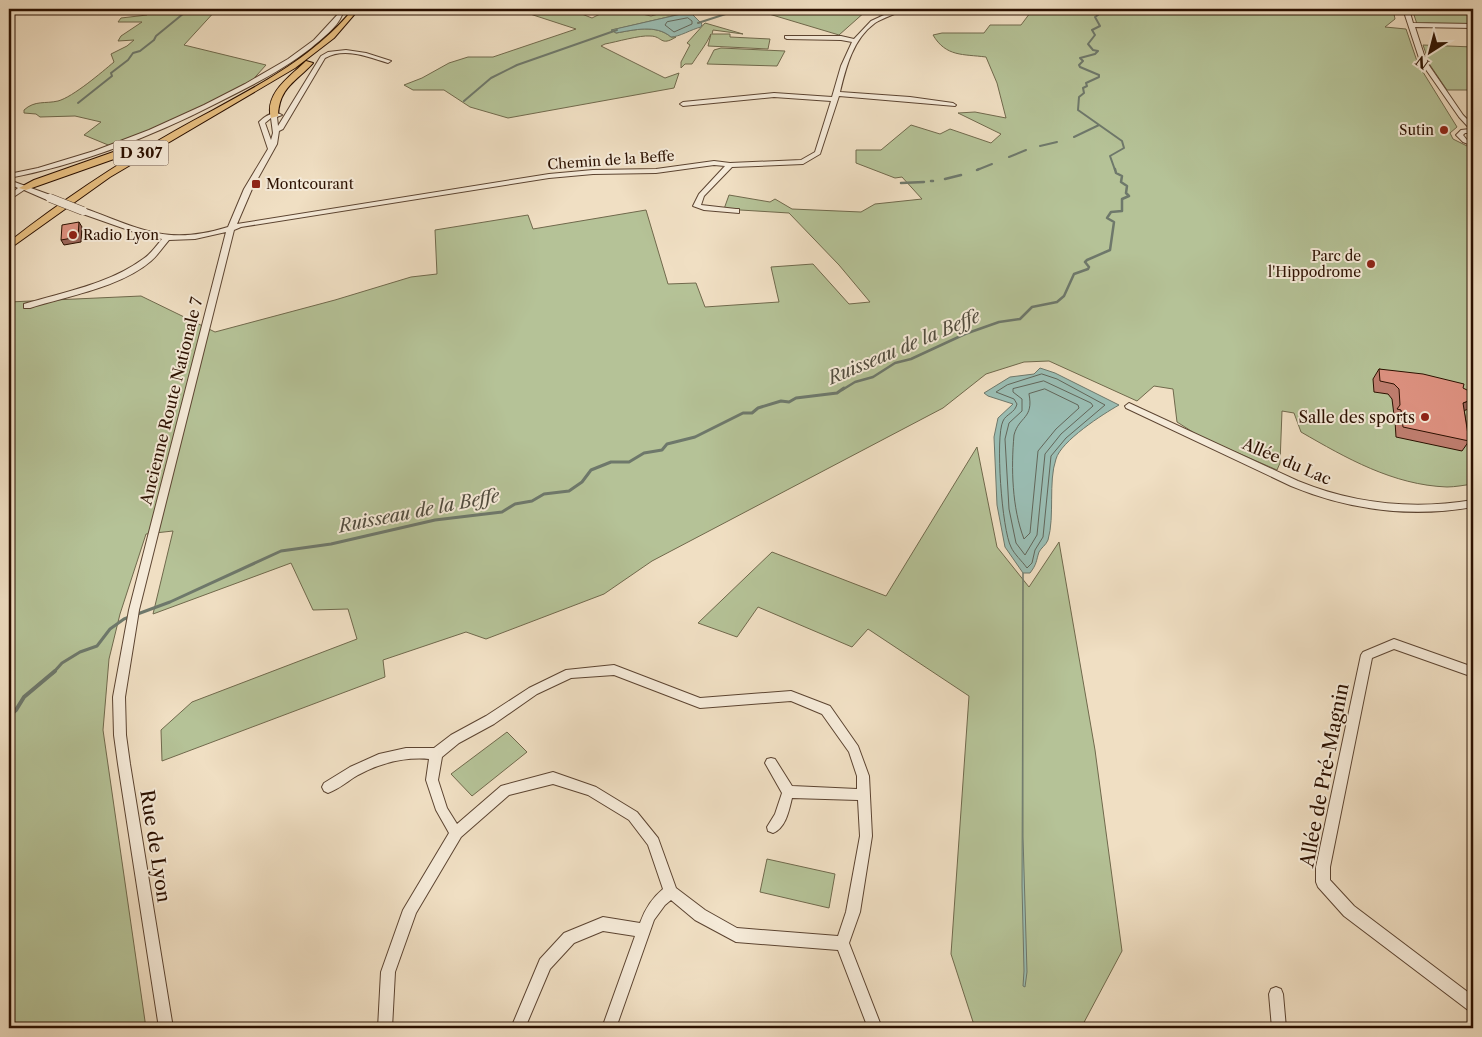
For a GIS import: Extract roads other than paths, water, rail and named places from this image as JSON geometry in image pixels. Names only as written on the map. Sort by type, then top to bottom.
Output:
[{"type":"main road","name":"D 307","points":[[9,246],[55,210],[110,172],[282,74],[320,48],[349,19],[356,9]]},
{"type":"main road","points":[[274,116],[274,99],[280,90],[336,36],[349,19]]},
{"type":"main road","points":[[23,188],[53,175],[98,163],[128,151],[282,74]]},
{"type":"street","name":"Chemin de la Beffe","points":[[166,238],[192,236],[240,225],[549,176],[593,172],[656,171],[714,163],[730,165],[803,162],[809,160],[818,152],[839,80],[854,41],[881,16],[901,9]]},
{"type":"street","points":[[1406,9],[1423,60],[1461,116],[1473,130]]},
{"type":"street","points":[[9,176],[49,167],[104,150],[150,133],[192,114],[288,62],[327,32],[339,15]]},
{"type":"street","points":[[1411,25],[1473,26]]},
{"type":"street","points":[[787,37],[841,38],[854,41]]},
{"type":"street","points":[[280,129],[292,112],[323,57],[330,52],[342,51],[388,60]]},
{"type":"street","points":[[683,104],[774,94],[904,100],[922,99],[953,105]]},
{"type":"street","points":[[271,148],[262,122],[274,116],[292,112]]},
{"type":"street","name":"Ancienne Route Nationale 7","points":[[124,670],[133,615],[231,228],[248,188],[276,139],[274,116]]},
{"type":"street","points":[[1461,116],[1464,131]]},
{"type":"street","points":[[1473,130],[1459,133],[1460,137],[1473,144]]},
{"type":"street","points":[[730,165],[701,195],[697,206],[736,211]]},
{"type":"street","points":[[9,182],[83,211],[166,238],[147,261],[136,268],[93,285],[27,306]]},
{"type":"street","points":[[9,198],[23,188]]},
{"type":"street","name":"Allée du Lac","points":[[1129,406],[1294,484],[1323,494],[1359,502],[1422,510],[1473,504]]},
{"type":"street","name":"Allée de Pré-Magnin","points":[[1473,672],[1394,644],[1367,655],[1323,867],[1323,882],[1349,911],[1473,1005]]},
{"type":"street","name":"Rue de Lyon","points":[[124,670],[119,696],[120,735],[166,1028]]},
{"type":"street","points":[[456,833],[442,810],[432,780],[436,754],[455,739],[490,720],[533,691],[570,673],[614,670],[700,703],[791,696],[826,710],[854,750],[863,776],[866,836],[853,912],[842,943],[875,1028]]},
{"type":"street","points":[[328,787],[355,768],[389,755],[416,752],[436,754]]},
{"type":"street","points":[[771,763],[788,792],[780,817],[773,827]]},
{"type":"street","points":[[385,1028],[388,972],[410,910],[456,833],[505,790],[553,778],[592,791],[633,816],[652,842],[670,892],[700,915],[736,934],[842,943]]},
{"type":"street","points":[[788,792],[864,795]]},
{"type":"street","points":[[609,1028],[649,916],[660,900],[670,892]]},
{"type":"street","points":[[518,1028],[545,964],[569,938],[603,924],[644,930]]},
{"type":"street","points":[[1276,994],[1279,1028]]},
{"type":"water","points":[[690,12],[702,24],[701,27],[674,37],[652,29],[616,33],[611,30]]},
{"type":"water","points":[[1040,368],[1055,373],[1119,405],[1074,436],[1059,452],[1052,478],[1051,520],[1048,540],[1039,552],[1030,573],[1023,573],[1005,547],[997,505],[994,437],[998,418],[1013,404],[984,393],[1010,377],[1034,374]]},
{"type":"water","points":[[1023,573],[1023,837],[1027,972],[1025,987],[1023,986],[1022,886]]},
{"type":"waterway","points":[[78,103],[112,76],[111,73],[128,60],[133,53],[140,51],[189,9]]},
{"type":"waterway","points":[[698,23],[741,9]]},
{"type":"waterway","name":"Ruisseau de la Beffe","points":[[1106,9],[1097,13],[1098,15],[1095,17],[1100,26],[1092,30],[1095,35],[1088,44],[1093,50],[1098,51],[1095,54],[1080,58],[1083,61],[1079,65],[1080,67],[1099,75],[1099,77],[1086,83],[1087,86],[1083,88],[1084,93],[1079,97],[1078,110],[1122,141],[1124,148],[1110,156],[1115,170]]},
{"type":"waterway","points":[[464,101],[491,78],[517,65],[617,30]]},
{"type":"waterway","points":[[1074,137],[1099,125]]},
{"type":"waterway","points":[[1040,146],[1057,142]]},
{"type":"waterway","points":[[1009,157],[1026,150]]},
{"type":"waterway","points":[[979,169],[977,170],[992,164]]},
{"type":"waterway","name":"Ruisseau de la Beffe","points":[[842,390],[855,382],[873,377],[895,363],[911,359],[965,334],[999,322],[1020,319],[1032,307],[1057,302],[1064,296],[1074,274],[1088,269],[1089,267],[1085,262],[1087,260],[1110,250],[1114,222],[1107,218],[1111,212],[1122,211],[1122,199],[1129,196],[1126,193],[1127,186],[1121,182],[1122,176],[1116,173],[1115,169]]},
{"type":"waterway","points":[[945,179],[961,175]]},
{"type":"waterway","points":[[901,183],[924,182]]},
{"type":"waterway","name":"Ruisseau de la Beffe","points":[[54,672],[62,663],[80,652],[97,646],[110,629],[124,619],[170,602],[281,551],[331,544],[435,520],[502,512],[515,504],[532,501],[544,494],[569,491],[582,482],[591,470],[611,462],[629,462],[644,453],[662,450],[667,444],[695,437],[743,413],[752,413],[758,408],[781,401],[789,402],[796,398],[837,393],[844,388]]},
{"type":"waterway","name":"Ruisseau de la Beffe","points":[[9,716],[16,710],[24,697],[54,672]]},
{"type":"place","name":"Sutin","points":[[1444,130]]},
{"type":"place","name":"Montcourant","points":[[256,184]]},
{"type":"place","name":"Radio Lyon","points":[[73,235]]},
{"type":"place","name":"Parc de l'Hippodrome","points":[[1371,264]]},
{"type":"place","name":"Salle des sports","points":[[1425,417]]}]
